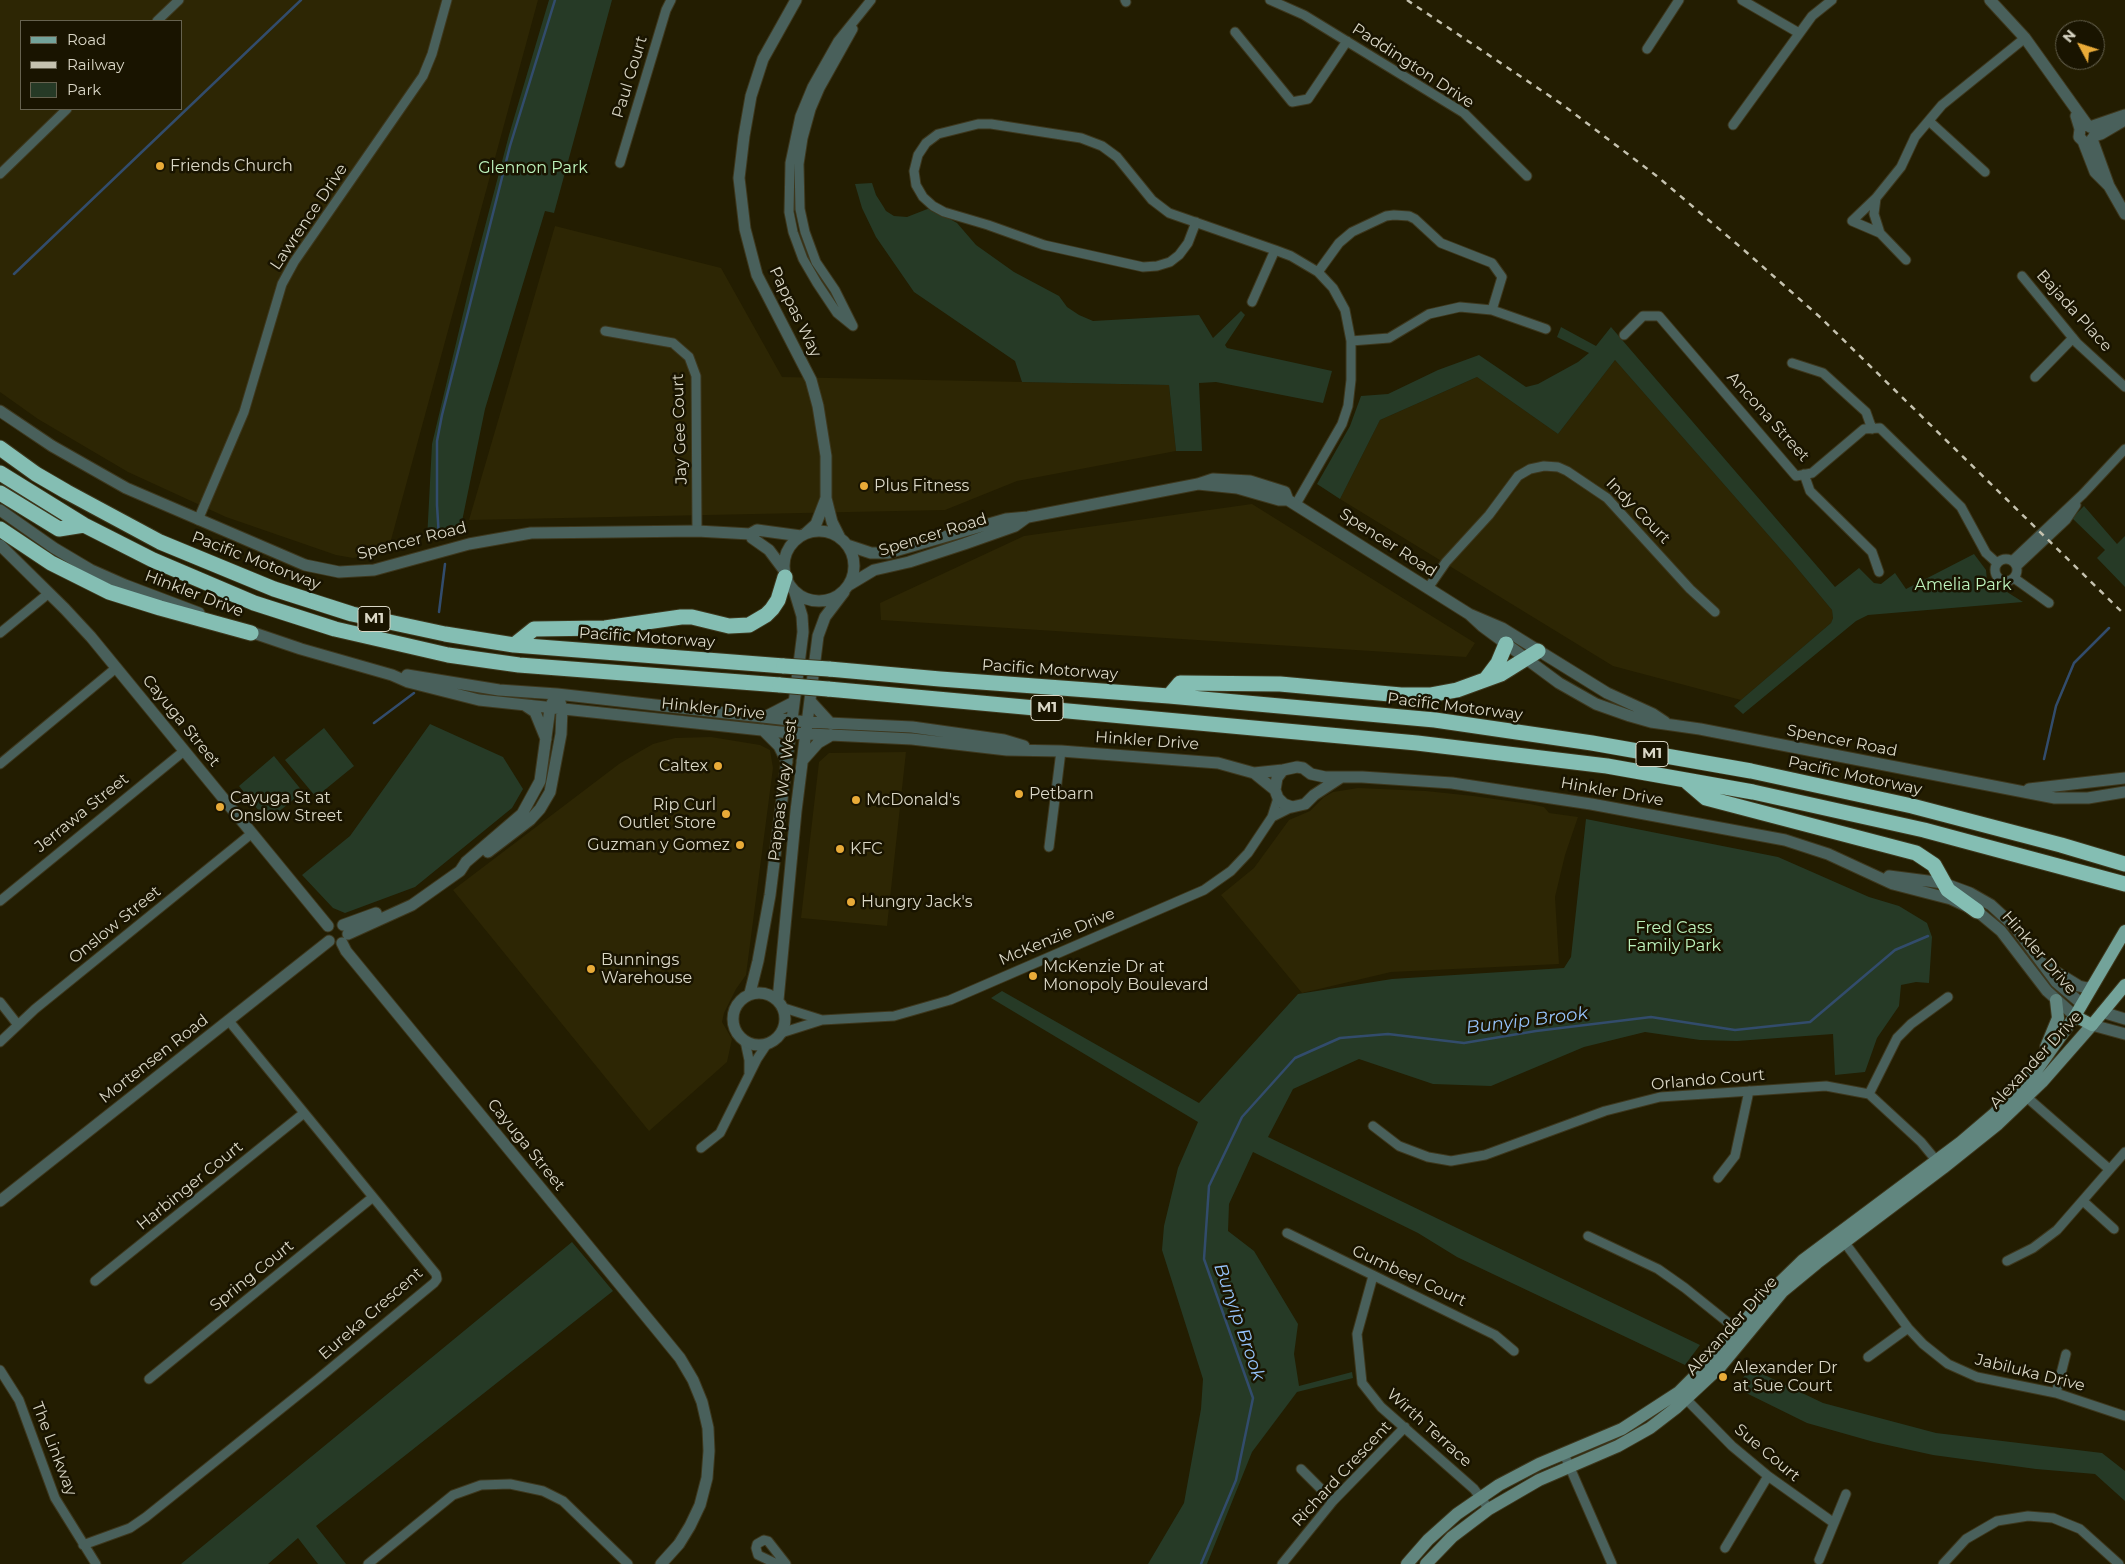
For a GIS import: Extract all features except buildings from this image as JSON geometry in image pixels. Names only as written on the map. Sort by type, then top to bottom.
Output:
[{"type":"highway","name":"Pacific Motorway","points":[[0,448],[36,474],[129,527],[169,546],[265,586],[316,603],[362,616],[445,634],[514,645],[1169,696],[1435,720],[1601,744],[1751,771],[1912,806],[2061,845],[2125,864]]},
{"type":"highway","name":"M1","points":[[0,473],[84,525],[153,560],[254,603],[335,629],[448,655],[519,665],[828,689],[1434,745],[1607,766],[1811,804],[1924,830],[2125,884]]},
{"type":"highway","points":[[0,493],[59,529],[84,525]]},
{"type":"highway","points":[[0,529],[51,563],[110,592],[251,633]]},
{"type":"highway","points":[[514,645],[534,629],[605,628],[686,617],[729,626],[749,625],[766,616],[772,609],[779,598],[784,574]]},
{"type":"highway","points":[[1486,679],[1498,663],[1506,644]]},
{"type":"highway","points":[[1169,696],[1180,683],[1301,685],[1416,696],[1457,690],[1501,674],[1532,655]]},
{"type":"highway","points":[[1684,779],[1706,798],[1916,853],[1932,863],[1948,890],[1976,910]]},
{"type":"main road","points":[[2075,1016],[2125,931]]},
{"type":"main road","name":"Alexander Drive","points":[[1426,1564],[1452,1537],[1489,1509],[1540,1480],[1634,1437],[1687,1400],[1720,1367],[1741,1333],[1782,1279],[1803,1260],[1842,1239],[1940,1165],[2024,1089],[2053,1070],[2125,985]]},
{"type":"main road","points":[[2024,1089],[2054,1032],[2059,1016],[2056,1000]]},
{"type":"main road","name":"Hinkler Drive","points":[[2082,1004],[2102,1012]]},
{"type":"main road","name":"Hinkler Drive","points":[[2075,1016],[2092,1025]]},
{"type":"main road","name":"Alexander Drive","points":[[2024,1089],[2075,1016]]},
{"type":"main road","name":"Alexander Drive","points":[[1407,1564],[1446,1524],[1480,1497],[1515,1476],[1622,1429],[1666,1401],[1694,1378],[1741,1333]]},
{"type":"street","points":[[158,20],[179,0]]},
{"type":"street","name":"Lawrence Drive","points":[[198,520],[244,412],[282,284],[294,262],[423,76],[432,54],[447,0]]},
{"type":"street","name":"Paul Court","points":[[620,163],[666,10],[671,0]]},
{"type":"street","name":"Pappas Way","points":[[796,0],[763,59],[750,104],[739,178],[745,229],[757,275],[811,380],[818,406],[826,456],[826,498],[832,522],[844,541]]},
{"type":"street","points":[[860,14],[820,88],[803,138],[799,164],[800,209],[805,232],[816,262],[849,315],[853,326],[837,314],[803,259],[793,232],[789,212],[790,163],[800,116],[825,62],[838,41],[871,0]]},
{"type":"street","name":"Paddington Drive","points":[[1270,0],[1304,15],[1464,113],[1527,176]]},
{"type":"street","points":[[1647,49],[1679,0]]},
{"type":"street","points":[[1742,0],[1799,33]]},
{"type":"street","points":[[1733,125],[1812,16],[1832,0]]},
{"type":"street","points":[[1990,0],[2025,38],[2074,106],[2088,133],[2095,172],[2108,186],[2125,214]]},
{"type":"street","points":[[1235,32],[1292,102],[1308,99],[1347,41]]},
{"type":"street","points":[[1906,260],[1880,233],[1852,220],[1876,198],[1901,167],[1915,137],[1942,105],[2025,38]]},
{"type":"street","points":[[0,174],[66,110]]},
{"type":"street","points":[[2088,133],[2125,115]]},
{"type":"street","points":[[2088,133],[2101,134],[2125,120]]},
{"type":"street","points":[[1929,121],[1985,172]]},
{"type":"street","points":[[1196,222],[1188,243],[1179,255],[1163,264],[1143,267],[1044,245],[944,212],[933,206],[923,197],[916,185],[914,171],[918,155],[926,143],[938,134],[978,124],[991,124],[1081,138],[1102,146],[1117,157],[1152,200],[1169,213],[1196,222],[1275,250],[1302,262],[1318,272],[1340,299],[1345,310],[1351,341],[1351,380],[1348,406],[1342,424],[1292,502]]},
{"type":"street","points":[[1876,198],[1874,214],[1880,233]]},
{"type":"street","points":[[1318,272],[1339,243],[1352,232],[1386,216],[1409,216],[1415,219],[1441,243],[1492,263],[1502,277],[1492,310]]},
{"type":"street","points":[[1252,302],[1275,250]]},
{"type":"street","name":"Bajada Place","points":[[2022,276],[2073,338],[2125,387]]},
{"type":"street","points":[[1351,341],[1389,338],[1428,314],[1460,306],[1492,310],[1546,329]]},
{"type":"street","name":"Ancona Street","points":[[1624,335],[1643,316],[1659,316],[1796,476],[1812,473],[1864,429],[1872,429]]},
{"type":"street","name":"Jay Gee Court","points":[[605,331],[673,343],[689,357],[696,376],[697,531]]},
{"type":"street","points":[[2035,377],[2073,338]]},
{"type":"street","points":[[1792,363],[1823,373],[1866,412],[1872,429],[1880,428],[1961,508],[1986,553],[1996,563]]},
{"type":"street","name":"Spencer Road","points":[[0,411],[52,446],[126,488],[305,565],[339,572],[374,570],[511,535],[548,532],[697,531],[750,534],[757,530],[804,535]]},
{"type":"street","points":[[2014,563],[2066,520],[2083,494],[2125,450]]},
{"type":"street","name":"Indy Court","points":[[1428,588],[1446,562],[1483,522],[1518,476],[1530,468],[1558,467],[1607,498],[1690,589],[1714,612]]},
{"type":"street","points":[[1804,474],[1810,492],[1872,552],[1879,572]]},
{"type":"street","name":"Spencer Road","points":[[844,541],[880,554],[915,546],[1006,519],[1028,517],[1198,484],[1238,484],[1279,500],[1292,502],[1469,614],[1506,644],[1532,655]]},
{"type":"street","name":"Pappas Way","points":[[804,535],[816,524],[826,498]]},
{"type":"street","name":"Hinkler Drive","points":[[0,510],[74,561],[108,578],[251,633],[392,675],[408,682],[460,696],[526,706],[790,733],[912,739],[1008,750],[1061,751],[1218,763],[1254,773],[1283,770],[1296,766],[1303,768],[1311,774],[1340,778],[1362,777],[1452,783],[1591,804],[1790,841],[1828,854],[1898,885],[1951,899],[1976,910],[2001,931],[2056,1000],[2075,1016]]},
{"type":"street","name":"Spencer Road","points":[[846,588],[874,570],[909,562],[964,544],[1015,526],[1028,517]]},
{"type":"street","points":[[750,534],[752,538],[769,550],[795,593],[804,599],[814,602],[835,598],[846,588],[853,575],[852,554],[844,541],[829,532],[818,531],[804,535],[787,550],[784,574]]},
{"type":"street","points":[[960,532],[964,544]]},
{"type":"street","name":"Cayuga Street","points":[[0,545],[80,626],[328,926]]},
{"type":"street","points":[[2006,558],[2014,563],[2017,572],[2014,578],[2008,581],[2000,580],[1995,574],[1996,563],[2006,558]]},
{"type":"street","points":[[2014,578],[2049,603]]},
{"type":"street","name":"Pappas Way West","points":[[781,1004],[782,947],[805,734],[820,628],[832,605],[846,588]]},
{"type":"street","name":"Pappas Way West","points":[[750,994],[770,895],[803,632],[802,616],[795,593]]},
{"type":"street","points":[[0,633],[49,594]]},
{"type":"street","name":"Spencer Road","points":[[1469,614],[1496,624],[1532,655],[1559,682],[1596,704],[1630,716],[2055,798],[2088,798],[2125,792]]},
{"type":"street","points":[[0,764],[116,668]]},
{"type":"street","name":"Hinkler Drive","points":[[392,675],[410,675],[499,690],[557,694],[807,722],[912,727],[1004,740],[1035,750]]},
{"type":"street","points":[[460,870],[466,862],[522,814],[540,781],[547,740],[556,709],[557,694]]},
{"type":"street","points":[[810,701],[818,712],[831,724]]},
{"type":"street","points":[[764,717],[794,702]]},
{"type":"street","points":[[526,706],[534,712],[547,740]]},
{"type":"street","points":[[685,708],[700,724]]},
{"type":"street","points":[[344,934],[337,922],[328,926],[325,934],[328,941],[335,945],[344,934],[412,905],[460,870],[470,866],[530,820],[540,809],[550,792],[560,734],[556,709]]},
{"type":"street","points":[[560,734],[576,717],[590,712]]},
{"type":"street","points":[[762,730],[779,746],[787,762]]},
{"type":"street","points":[[802,761],[818,743],[830,736]]},
{"type":"street","name":"Jerrawa Street","points":[[0,900],[184,750]]},
{"type":"street","points":[[1049,847],[1061,751]]},
{"type":"street","points":[[1277,794],[1277,778],[1283,770]]},
{"type":"street","name":"Hinkler Drive","points":[[1254,773],[1277,794],[1284,804],[1292,807]]},
{"type":"street","points":[[1311,774],[1315,783],[1314,795]]},
{"type":"street","points":[[1292,807],[1305,804],[1314,795],[1340,778]]},
{"type":"street","name":"Spencer Road","points":[[2012,790],[2058,787],[2125,778]]},
{"type":"street","name":"McKenzie Drive","points":[[781,1034],[822,1020],[894,1016],[950,1000],[1204,890],[1231,871],[1248,853],[1272,817],[1277,794]]},
{"type":"street","points":[[2088,798],[2125,799]]},
{"type":"street","name":"McKenzie Drive","points":[[1272,817],[1292,807]]},
{"type":"street","name":"Onslow Street","points":[[0,1042],[18,1024],[251,834]]},
{"type":"street","name":"Hinkler Drive","points":[[1872,874],[1943,883],[1970,893],[1996,909],[2015,927],[2061,988],[2082,1004]]},
{"type":"street","name":"Cayuga Street","points":[[344,934],[346,951],[686,1367],[698,1391],[705,1413],[709,1443],[709,1464],[703,1494],[695,1516],[679,1544],[662,1564]]},
{"type":"street","name":"Mortensen Road","points":[[0,1201],[328,941]]},
{"type":"street","points":[[2040,962],[2076,984],[2087,988],[2093,986]]},
{"type":"street","points":[[762,992],[781,1004],[786,1021],[781,1034],[767,1044],[758,1045],[745,1042],[736,1033],[733,1023],[734,1010],[738,1002],[750,994],[762,992]]},
{"type":"street","points":[[1940,1165],[1920,1142],[1869,1094],[1898,1038],[1911,1024],[1948,998]]},
{"type":"street","points":[[0,1002],[18,1024]]},
{"type":"street","name":"McKenzie Drive","points":[[781,1004],[822,1020]]},
{"type":"street","name":"Hinkler Drive","points":[[2102,1012],[2125,1019]]},
{"type":"street","name":"Eureka Crescent","points":[[83,1545],[130,1528],[146,1517],[434,1283],[437,1278],[436,1274],[228,1021]]},
{"type":"street","name":"Hinkler Drive","points":[[2092,1025],[2125,1034]]},
{"type":"street","points":[[745,1042],[749,1060],[749,1076]]},
{"type":"street","points":[[700,1148],[720,1133],[767,1044]]},
{"type":"street","name":"Orlando Court","points":[[1373,1126],[1399,1146],[1428,1157],[1458,1161],[1485,1155],[1636,1102],[1683,1094],[1826,1086],[1869,1094]]},
{"type":"street","points":[[2024,1089],[2109,1169]]},
{"type":"street","points":[[1718,1178],[1735,1156],[1749,1091]]},
{"type":"street","name":"Harbinger Court","points":[[95,1282],[304,1113]]},
{"type":"street","points":[[2007,1261],[2049,1237],[2125,1152]]},
{"type":"street","name":"Spring Court","points":[[149,1379],[373,1197]]},
{"type":"street","points":[[2083,1201],[2114,1229]]},
{"type":"street","name":"Gumbeel Court","points":[[1287,1233],[1495,1335],[1514,1351]]},
{"type":"street","points":[[1588,1236],[1658,1269],[1686,1288],[1741,1333]]},
{"type":"street","name":"Jabiluka Drive","points":[[1842,1239],[1908,1328],[1936,1356],[1960,1370],[1977,1377],[2056,1393],[2125,1416]]},
{"type":"street","name":"Wirth Terrace","points":[[1373,1276],[1356,1334],[1362,1383],[1381,1407],[1474,1489],[1489,1509]]},
{"type":"street","points":[[1868,1356],[1908,1328]]},
{"type":"street","points":[[2056,1393],[2066,1354]]},
{"type":"street","name":"The Linkway","points":[[0,1370],[19,1400],[54,1498],[96,1564]]},
{"type":"street","name":"Sue Court","points":[[1687,1400],[1732,1446],[1768,1476],[1834,1523]]},
{"type":"street","name":"Richard Crescent","points":[[1282,1564],[1333,1500],[1405,1427]]},
{"type":"street","points":[[1564,1454],[1612,1564]]},
{"type":"street","points":[[1301,1469],[1333,1500]]},
{"type":"street","points":[[1725,1548],[1768,1476]]},
{"type":"street","points":[[368,1564],[380,1560],[453,1494],[481,1485],[510,1484],[543,1491],[563,1501],[628,1564]]},
{"type":"street","points":[[1819,1560],[1846,1494]]},
{"type":"street","points":[[1943,1564],[1966,1539],[1997,1521],[2028,1516],[2053,1518],[2080,1530],[2118,1564]]},
{"type":"street","points":[[777,1564],[758,1555],[757,1544],[764,1540],[768,1541],[786,1564]]},
{"type":"shaded area","points":[[0,0],[538,0],[388,551],[353,558],[336,555],[226,517],[128,472],[38,419],[0,392]]},
{"type":"shaded area","points":[[555,226],[721,268],[782,377],[1169,385],[1176,451],[1017,481],[945,510],[469,520]]},
{"type":"shaded area","points":[[1615,360],[1832,610],[1833,618],[1831,623],[1741,700],[1613,666],[1340,499],[1380,420],[1477,377],[1558,434]]},
{"type":"shaded area","points":[[1252,504],[1475,643],[1466,657],[881,620],[880,603],[1024,536]]},
{"type":"shaded area","points":[[711,737],[760,745],[770,750],[773,768],[746,975],[736,989],[724,1013],[722,1022],[732,1039],[727,1062],[649,1131],[453,890],[619,764],[639,752],[653,744],[675,738]]},
{"type":"shaded area","points":[[906,752],[887,926],[801,918],[819,762],[829,753]]},
{"type":"shaded area","points":[[1358,788],[1426,791],[1473,796],[1530,804],[1544,807],[1549,813],[1578,817],[1565,855],[1555,897],[1559,964],[1391,972],[1302,993],[1221,895],[1254,868],[1289,820],[1310,811],[1324,797],[1333,792]]},
{"type":"green space","name":"Glennon Park","points":[[549,0],[612,0],[554,213],[545,211],[485,409],[460,531],[427,540],[432,444],[473,272],[509,135]]},
{"type":"green space","points":[[872,183],[876,195],[886,211],[894,216],[907,217],[930,208],[957,223],[976,245],[1014,272],[1059,296],[1067,307],[1093,321],[1199,315],[1213,338],[1241,311],[1245,315],[1225,345],[1227,348],[1332,371],[1323,403],[1216,382],[1199,383],[1202,451],[1176,451],[1169,385],[1022,382],[1015,361],[914,292],[876,237],[862,208],[855,184]]},
{"type":"green space","name":"Amelia Park","points":[[1561,327],[1596,346],[1611,327],[1835,587],[1859,568],[1874,583],[1881,584],[1895,573],[1906,589],[1974,554],[1986,570],[1987,581],[1990,586],[1995,590],[2007,592],[2023,602],[1868,615],[1856,621],[1743,714],[1734,706],[1831,623],[1833,618],[1832,610],[1615,360],[1558,434],[1477,377],[1380,420],[1340,499],[1317,484],[1350,426],[1361,396],[1388,394],[1438,370],[1479,355],[1526,387],[1538,384],[1578,362],[1589,353],[1557,337]]},
{"type":"green space","points":[[2084,506],[2117,544],[2125,536],[2125,587],[2097,558],[2105,550],[2072,518]]},
{"type":"green space","points":[[430,724],[503,757],[523,789],[512,808],[415,887],[345,913],[333,908],[302,875],[350,836]]},
{"type":"green space","points":[[324,728],[354,766],[316,797],[285,760]]},
{"type":"green space","points":[[274,756],[303,792],[267,821],[239,786]]},
{"type":"green space","name":"Fred Cass Family Park","points":[[1586,819],[1778,857],[1869,897],[1899,906],[1927,923],[1932,937],[1929,983],[1916,982],[1901,985],[1899,1006],[1877,1038],[1865,1072],[1835,1075],[1833,1034],[1737,1041],[1700,1040],[1645,1032],[1584,1047],[1491,1086],[1433,1084],[1359,1059],[1293,1089],[1268,1137],[1700,1345],[1685,1365],[1457,1257],[1418,1233],[1253,1152],[1229,1204],[1228,1231],[1254,1251],[1298,1324],[1294,1354],[1299,1386],[1352,1372],[1353,1378],[1297,1392],[1252,1452],[1207,1564],[1148,1564],[1184,1503],[1201,1409],[1203,1379],[1162,1250],[1164,1226],[1178,1168],[1198,1122],[991,998],[1002,991],[1199,1103],[1298,994],[1392,979],[1564,968],[1571,957]]},
{"type":"green space","points":[[572,1242],[613,1291],[316,1526],[346,1564],[318,1564],[298,1538],[268,1564],[181,1564]]},
{"type":"green space","points":[[1750,1368],[1823,1403],[1936,1433],[2102,1453],[2125,1471],[2125,1501],[2095,1474],[2036,1469],[1933,1455],[1874,1442],[1807,1423],[1736,1388]]},
{"type":"waterway","points":[[14,274],[301,0]]},
{"type":"waterway","points":[[439,538],[437,441],[442,415],[510,146],[555,0]]},
{"type":"waterway","points":[[439,612],[445,564]]},
{"type":"waterway","name":"Bunyip Brook","points":[[2044,759],[2056,706],[2074,663],[2109,628]]},
{"type":"waterway","points":[[374,723],[414,693]]},
{"type":"waterway","name":"Bunyip Brook","points":[[1201,1564],[1236,1480],[1253,1398],[1204,1259],[1209,1186],[1242,1117],[1295,1058],[1340,1038],[1388,1034],[1464,1043],[1536,1031],[1651,1017],[1735,1030],[1810,1022],[1895,950],[1928,936]]},
{"type":"railway","points":[[1407,0],[1563,105],[1658,177],[1745,251],[1821,318],[2125,615]]},
{"type":"place","name":"Friends Church","points":[[160,166]]},
{"type":"place","name":"Plus Fitness","points":[[864,486]]},
{"type":"place","name":"Caltex","points":[[718,766]]},
{"type":"place","name":"Petbarn","points":[[1019,794]]},
{"type":"place","name":"McDonald's","points":[[856,800]]},
{"type":"place","name":"Cayuga St at Onslow Street","points":[[220,807]]},
{"type":"place","name":"Rip Curl Outlet Store","points":[[726,814]]},
{"type":"place","name":"Guzman y Gomez","points":[[740,845]]},
{"type":"place","name":"KFC","points":[[840,849]]},
{"type":"place","name":"Hungry Jack's","points":[[851,902]]},
{"type":"place","name":"Bunnings Warehouse","points":[[591,969]]},
{"type":"place","name":"McKenzie Dr at Monopoly Boulevard","points":[[1033,976]]},
{"type":"place","name":"Alexander Dr at Sue Court","points":[[1723,1377]]}]
